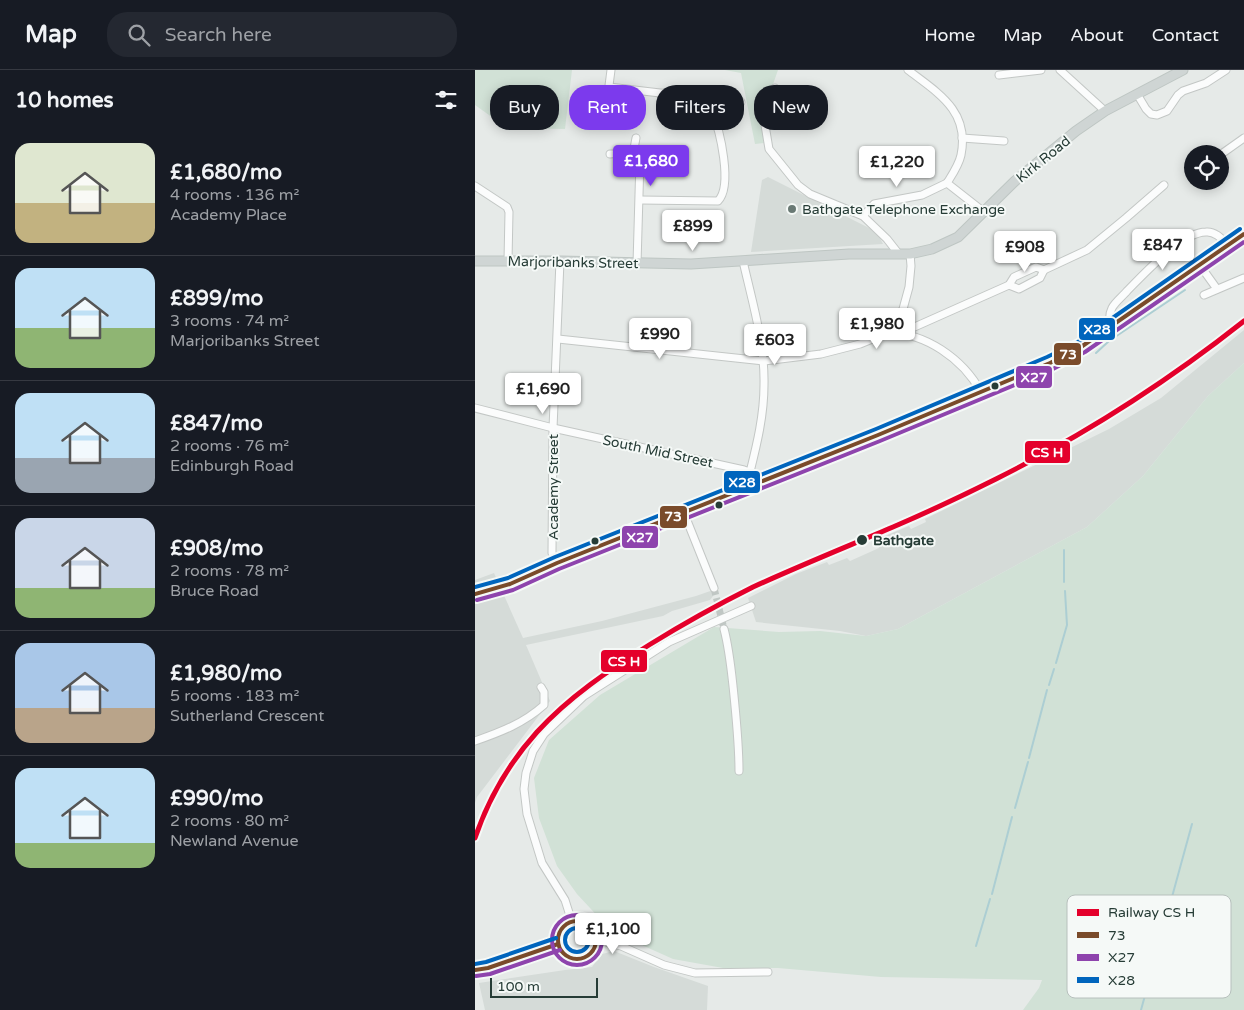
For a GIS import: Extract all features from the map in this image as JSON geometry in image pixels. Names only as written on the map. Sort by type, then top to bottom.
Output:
[{"type":"main road","name":"Kirk Road","points":[[911,254],[933,249],[958,237],[1015,181],[1076,131],[1105,111],[1183,70]]},
{"type":"main road","points":[[475,594],[510,584],[557,563],[684,514],[1050,363],[1081,347],[1244,234]]},
{"type":"main road","name":"Marjoribanks Street","points":[[475,261],[691,264],[743,260],[911,254]]},
{"type":"street","points":[[609,85],[611,70]]},
{"type":"street","points":[[863,216],[875,204],[922,195],[947,183],[961,156],[962,130],[954,109],[908,70]]},
{"type":"street","points":[[999,75],[1041,70]]},
{"type":"street","points":[[1060,70],[1105,111]]},
{"type":"street","points":[[1137,94],[1145,109],[1151,114],[1157,115],[1167,111],[1183,91],[1206,83],[1226,70]]},
{"type":"street","points":[[640,200],[714,201],[721,197],[723,194],[725,157],[717,130]]},
{"type":"street","points":[[766,130],[769,149],[798,185],[810,194],[863,216],[887,239],[898,253]]},
{"type":"street","points":[[633,154],[636,138]]},
{"type":"street","points":[[962,138],[1004,141]]},
{"type":"street","points":[[1229,149],[1244,138]]},
{"type":"street","points":[[610,154],[633,154],[640,160],[637,264]]},
{"type":"street","points":[[947,183],[984,212]]},
{"type":"street","points":[[1009,285],[1019,289],[1041,278],[1044,270],[1087,250],[1164,185]]},
{"type":"street","points":[[475,186],[507,207],[509,212],[508,261]]},
{"type":"street","points":[[1111,326],[1109,316],[1113,307],[1147,271],[1185,240],[1196,233],[1208,231],[1217,234],[1228,245]]},
{"type":"street","points":[[887,333],[903,309],[909,287],[911,254]]},
{"type":"street","points":[[743,260],[764,361],[763,409],[750,472],[756,484]]},
{"type":"street","name":"Academy Street","points":[[557,563],[552,553],[553,428],[560,261]]},
{"type":"street","points":[[1199,264],[1217,289]]},
{"type":"street","points":[[901,333],[1009,285],[1014,277],[1036,267],[1044,270]]},
{"type":"street","points":[[1204,295],[1244,278]]},
{"type":"street","points":[[558,339],[764,361],[821,354],[860,344],[887,333],[901,333],[917,338],[947,354],[963,366],[974,379],[981,392]]},
{"type":"street","name":"South Mid Street","points":[[475,408],[553,428],[750,472]]},
{"type":"street","points":[[684,514],[713,588]]},
{"type":"street","points":[[572,922],[565,900],[542,863],[527,814],[524,789],[526,773],[533,751],[544,734],[584,696],[669,642],[751,606]]},
{"type":"street","points":[[725,629],[736,711],[739,771]]},
{"type":"street","points":[[475,741],[496,734],[531,716],[544,705],[544,692],[541,688]]},
{"type":"street","points":[[572,922],[584,923],[589,926],[593,931],[596,942],[591,954],[579,959],[574,959],[564,954],[558,944],[563,928],[572,922]]},
{"type":"street","points":[[596,942],[621,946],[665,965],[695,972],[768,972]]},
{"type":"street","points":[[475,970],[488,968],[558,944]]},
{"type":"shaded area","points":[[768,177],[877,232],[883,244],[751,252],[762,180]]},
{"type":"shaded area","points":[[1244,330],[1244,363],[1208,396],[1143,476],[1087,527],[898,629],[866,636],[840,631],[756,622],[748,598],[796,574],[827,562],[829,565],[847,558],[850,561],[879,548],[876,540],[909,526],[911,529],[926,522],[925,519],[1109,429],[1161,398]]},
{"type":"shaded area","points":[[494,573],[523,638],[602,621],[719,588],[710,600],[672,611],[663,616],[526,645],[550,701],[477,797],[475,803],[475,580]]},
{"type":"shaded area","points":[[614,951],[708,986],[707,1010],[485,1010],[479,983],[592,967],[602,954]]},
{"type":"green space","points":[[475,70],[572,70],[565,129],[559,129],[559,85],[490,85],[490,116],[475,105]]},
{"type":"green space","points":[[725,70],[778,70],[773,85],[754,85],[754,130],[762,130],[764,143],[755,144],[741,73]]},
{"type":"green space","points":[[1244,363],[1244,1010],[1023,1010],[1039,988],[1042,980],[881,977],[778,968],[723,968],[673,959],[644,946],[603,922],[577,894],[557,866],[539,818],[534,778],[549,740],[600,695],[714,627],[779,632],[820,631],[866,636],[898,629],[1087,527],[1143,476],[1208,396]]},
{"type":"waterway","points":[[1096,353],[1109,341],[1185,290]]},
{"type":"waterway","points":[[1064,550],[1064,582]]},
{"type":"waterway","points":[[1056,663],[1067,625],[1065,591]]},
{"type":"waterway","points":[[1049,685],[1054,669]]},
{"type":"waterway","points":[[1029,758],[1047,690]]},
{"type":"waterway","points":[[1015,808],[1028,762]]},
{"type":"waterway","points":[[992,894],[1012,817]]},
{"type":"waterway","points":[[1173,895],[1192,824]]},
{"type":"waterway","points":[[976,946],[990,899]]},
{"type":"waterway","points":[[1141,1010],[1144,998]]},
{"type":"tunnel","points":[[714,588],[724,629]]},
{"type":"transit line","name":"X28","points":[[475,587],[508,578],[555,557],[876,429],[1047,357],[1078,342],[1240,229]]},
{"type":"transit line","name":"73","points":[[475,594],[510,584],[557,563],[878,435],[1050,363],[1081,347],[1244,234]]},
{"type":"transit line","name":"X27","points":[[477,600],[513,590],[559,569],[880,441],[1053,369],[1085,352],[1244,242]]},
{"type":"transit line","points":[[475,838],[493,796],[527,744],[562,707],[619,664],[687,622],[753,587],[919,516],[1029,462],[1093,426],[1155,386],[1244,321]]},
{"type":"transit line","name":"X27","points":[[577,915],[587,917],[595,922],[600,930],[602,940],[600,950],[595,958],[587,963],[577,965],[567,963],[559,958],[554,950],[552,940],[554,930],[559,922],[567,917],[577,915]]},
{"type":"transit line","name":"73","points":[[577,921],[590,927],[596,940],[590,953],[577,959],[564,953],[558,940],[564,927],[577,921]]},
{"type":"transit line","name":"X28","points":[[577,928],[586,931],[589,940],[586,949],[577,952],[568,949],[565,940],[568,931],[577,928]]},
{"type":"transit line","name":"X28","points":[[475,964],[556,938]]},
{"type":"transit line","name":"73","points":[[475,970],[488,968],[558,944]]},
{"type":"transit line","name":"X27","points":[[476,976],[490,974],[560,950]]},
{"type":"place","name":"Bathgate Telephone Exchange","points":[[792,209]]},
{"type":"place","name":"Bathgate","points":[[862,540]]}]
